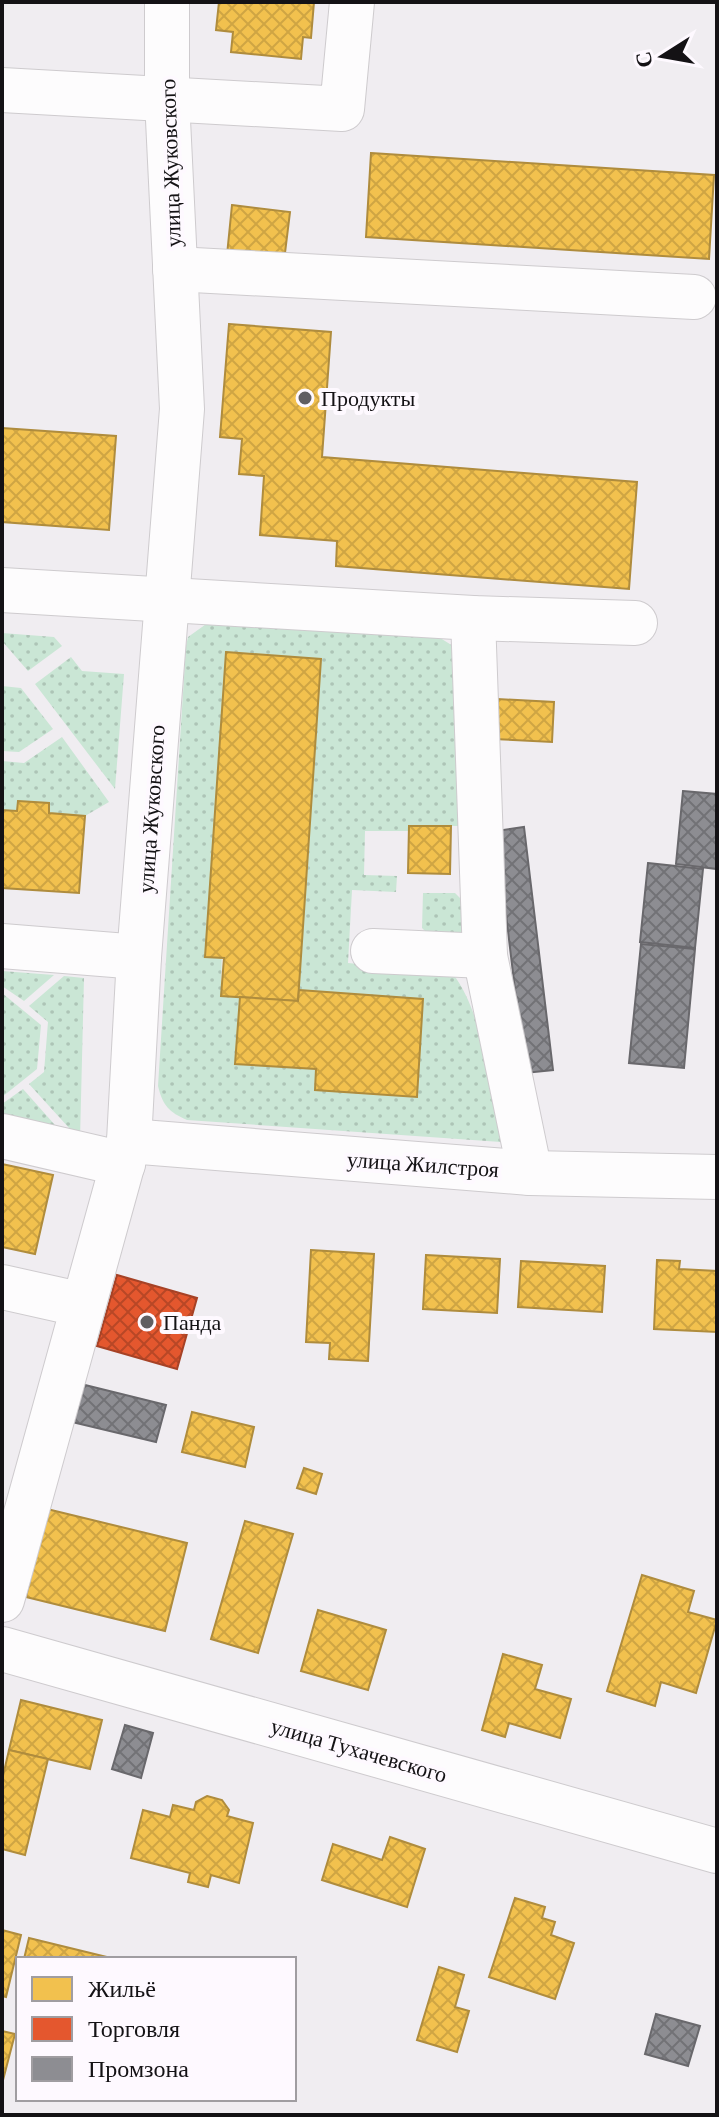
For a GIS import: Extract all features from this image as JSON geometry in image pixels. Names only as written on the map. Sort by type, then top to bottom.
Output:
[{"type":"street","name":"улица Жуковского","points":[[2,1600],[126,1153],[182,409],[167,99],[167,2]]},
{"type":"street","points":[[2,90],[342,109],[352,2]]},
{"type":"street","points":[[175,269],[694,297]]},
{"type":"street","points":[[2,590],[473,618],[635,623]]},
{"type":"street","points":[[473,618],[485,956],[530,1173]]},
{"type":"street","points":[[2,946],[139,957]]},
{"type":"street","points":[[373,951],[485,956]]},
{"type":"street","name":"улица Жилстроя","points":[[2,1136],[126,1153],[530,1173],[717,1177]]},
{"type":"street","points":[[2,1287],[83,1305]]},
{"type":"street","name":"улица Тухачевского","points":[[2,1649],[717,1851]]},
{"type":"green space","points":[[209,622],[437,636],[453,646],[462,826],[409,826],[410,831],[365,831],[364,875],[397,876],[396,892],[352,890],[348,963],[453,974],[464,991],[479,1032],[501,1142],[187,1120],[171,1111],[162,1099],[158,1086],[188,637]],"holes":[[[227,652],[321,660],[299,990],[423,999],[417,1097],[316,1069],[235,1064],[240,997],[221,996]]]},
{"type":"green space","points":[[2,633],[54,637],[62,646],[28,671],[2,641]]},
{"type":"green space","points":[[71,657],[82,671],[124,674],[115,789],[35,684]]},
{"type":"green space","points":[[2,686],[21,688],[53,729],[19,752],[2,751]]},
{"type":"green space","points":[[62,737],[109,802],[85,816],[49,813],[49,803],[18,801],[17,811],[2,810],[2,761],[24,763]]},
{"type":"green space","points":[[423,893],[455,893],[463,901],[464,936],[431,937],[422,928]]},
{"type":"green space","points":[[2,971],[54,975],[24,1001],[2,986]]},
{"type":"green space","points":[[64,976],[84,978],[80,1140],[29,1084],[44,1072],[48,1022],[29,1006]]},
{"type":"green space","points":[[2,993],[41,1025],[37,1069],[2,1097]]},
{"type":"green space","points":[[23,1089],[78,1151],[2,1133],[2,1104]]},
{"type":"building: Жильё","points":[[219,2],[314,2],[311,38],[303,37],[301,59],[231,52],[233,32],[216,30]]},
{"type":"building: Жильё","points":[[371,153],[714,175],[709,259],[366,237]]},
{"type":"building: Жильё","points":[[232,205],[290,212],[284,261],[227,255]]},
{"type":"building: Жильё","points":[[229,324],[331,332],[322,457],[637,482],[629,589],[336,566],[337,541],[260,535],[264,476],[239,474],[242,439],[220,437]]},
{"type":"building: Жильё","points":[[2,428],[116,436],[109,530],[2,522]]},
{"type":"building: Жильё","points":[[226,652],[321,659],[298,1001],[221,996],[224,958],[205,957]]},
{"type":"building: Жильё","points":[[497,699],[554,702],[552,742],[494,739]]},
{"type":"building: Жильё","points":[[18,801],[49,803],[49,813],[85,816],[79,893],[2,888],[2,810],[17,811]]},
{"type":"building: Жильё","points":[[409,826],[451,826],[450,874],[408,873]]},
{"type":"building: Жильё","points":[[299,990],[423,999],[417,1097],[315,1090],[316,1069],[235,1064],[240,997],[298,1001]]},
{"type":"building: Жильё","points":[[2,1164],[53,1175],[35,1254],[2,1247]]},
{"type":"building: Жильё","points":[[311,1250],[374,1254],[368,1361],[329,1359],[330,1343],[306,1342]]},
{"type":"building: Жильё","points":[[426,1255],[500,1259],[497,1313],[423,1309]]},
{"type":"building: Жильё","points":[[657,1260],[680,1261],[679,1269],[717,1271],[717,1332],[654,1329]]},
{"type":"building: Жильё","points":[[521,1261],[605,1266],[602,1312],[518,1307]]},
{"type":"building: Жильё","points":[[192,1412],[254,1427],[245,1467],[182,1452]]},
{"type":"building: Жильё","points":[[304,1468],[322,1474],[316,1494],[297,1488]]},
{"type":"building: Жильё","points":[[47,1509],[187,1543],[165,1631],[26,1597]]},
{"type":"building: Жильё","points":[[245,1521],[293,1534],[258,1653],[211,1639]]},
{"type":"building: Жильё","points":[[642,1575],[694,1591],[688,1612],[717,1620],[696,1693],[661,1682],[655,1706],[607,1691]]},
{"type":"building: Жильё","points":[[318,1610],[386,1630],[368,1690],[301,1671]]},
{"type":"building: Жильё","points":[[503,1654],[542,1665],[535,1689],[571,1699],[560,1738],[509,1723],[505,1737],[482,1730]]},
{"type":"building: Жильё","points":[[21,1700],[102,1720],[90,1769],[9,1750]]},
{"type":"building: Жильё","points":[[9,1750],[48,1759],[25,1855],[2,1849],[2,1780]]},
{"type":"building: Жильё","points":[[207,1796],[222,1800],[229,1810],[227,1816],[253,1823],[239,1883],[211,1875],[208,1887],[188,1882],[190,1873],[131,1858],[143,1810],[170,1817],[173,1805],[194,1810],[196,1802]]},
{"type":"building: Жильё","points":[[390,1837],[425,1849],[407,1907],[322,1880],[333,1844],[382,1860]]},
{"type":"building: Жильё","points":[[515,1898],[545,1907],[542,1918],[555,1922],[551,1935],[574,1943],[555,1999],[489,1977]]},
{"type":"building: Жильё","points":[[2,1930],[21,1935],[6,1997],[2,1996]]},
{"type":"building: Жильё","points":[[29,1938],[107,1957],[24,1957]]},
{"type":"building: Жильё","points":[[439,1967],[464,1975],[455,2007],[469,2011],[457,2052],[417,2040]]},
{"type":"building: Жильё","points":[[2,2031],[15,2034],[2,2084]]},
{"type":"building: Торговля","name":"Панда","points":[[117,1275],[197,1298],[177,1369],[97,1346]]},
{"type":"building: Промзона","points":[[683,791],[717,794],[717,869],[676,864]]},
{"type":"building: Промзона","points":[[524,827],[553,1070],[525,1073],[496,831]]},
{"type":"building: Промзона","points":[[648,863],[703,869],[695,948],[640,942]]},
{"type":"building: Промзона","points":[[641,944],[695,949],[684,1068],[629,1063]]},
{"type":"building: Промзона","points":[[81,1384],[166,1405],[156,1442],[72,1422]]},
{"type":"building: Промзона","points":[[125,1725],[153,1733],[141,1778],[112,1769]]},
{"type":"building: Промзона","points":[[656,2014],[700,2026],[688,2066],[645,2054]]},
{"type":"place","name":"Продукты","points":[[305,398]]},
{"type":"place","name":"Панда","points":[[147,1322]]}]
